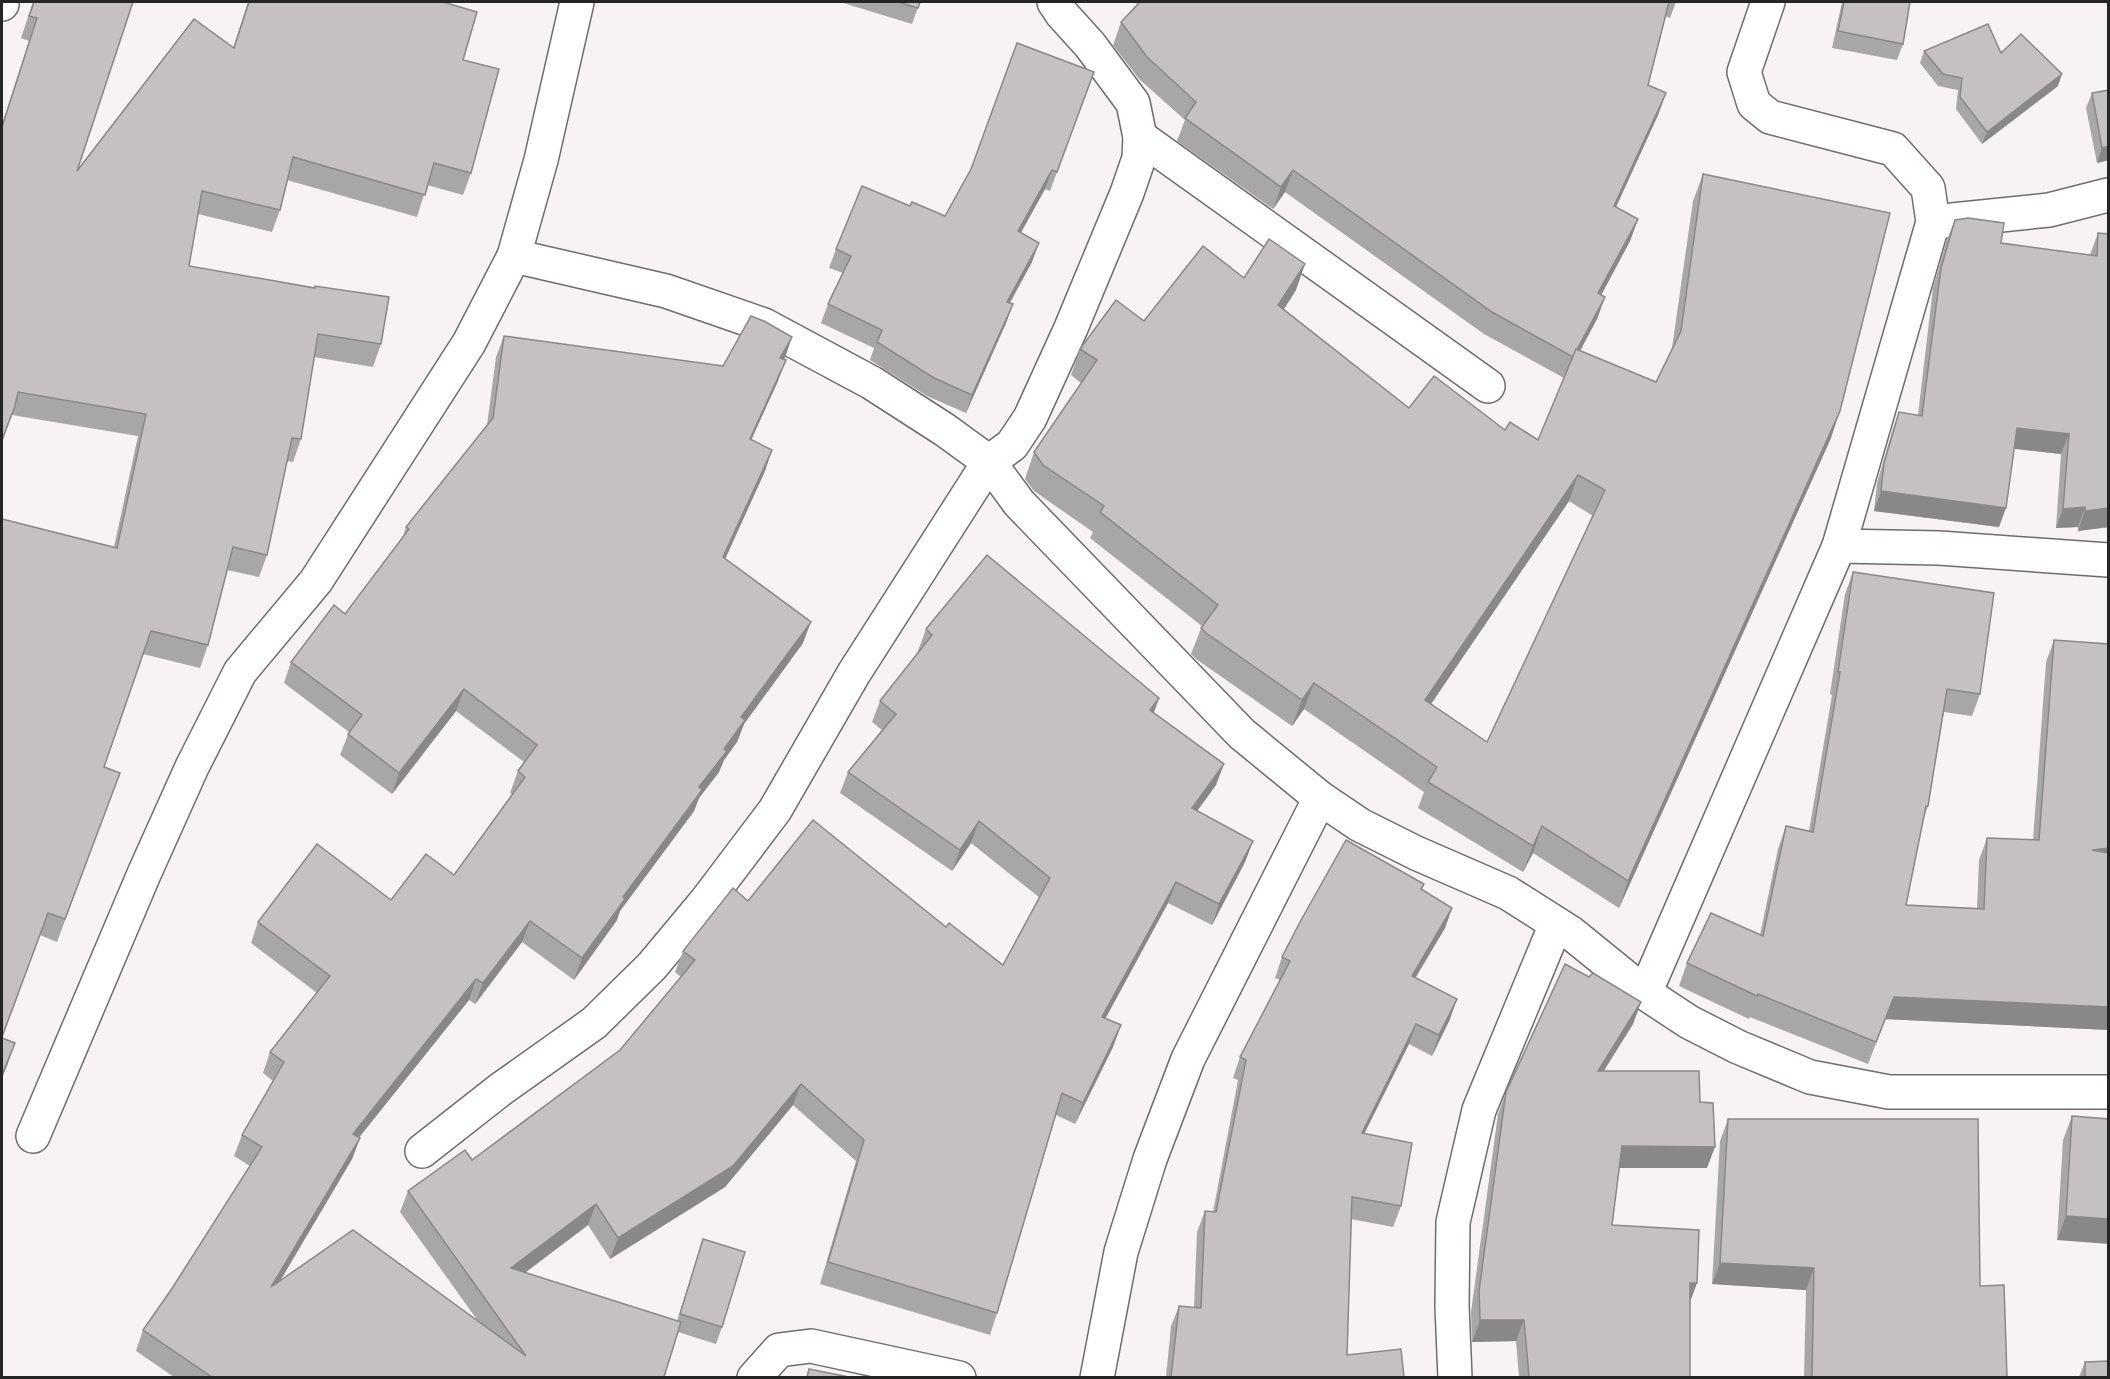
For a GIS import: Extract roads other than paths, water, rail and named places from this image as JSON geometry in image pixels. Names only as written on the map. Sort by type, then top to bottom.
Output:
[{"type":"street","points":[[33,1136],[144,874],[197,757],[240,672],[316,581],[469,343],[514,256],[541,160],[577,2]]},
{"type":"street","points":[[422,1151],[501,1089],[594,1023],[652,966],[707,900],[775,810],[854,673],[990,462],[1012,445],[1030,418],[1071,328],[1127,193],[1139,158],[1140,137],[1133,103],[1090,45],[1054,2]]},
{"type":"street","points":[[1645,993],[1839,546],[1933,222],[1928,188],[1893,149],[1770,117],[1754,104],[1744,72],[1768,2]]},
{"type":"street","points":[[1140,137],[1488,386]]},
{"type":"street","points":[[1933,222],[2049,210],[2109,195]]},
{"type":"street","points":[[514,256],[666,291],[764,325],[872,383],[945,430],[990,462],[1018,503],[1242,734],[1320,798],[1360,825],[1416,853],[1508,893],[1570,933],[1645,993],[1689,1022],[1738,1047],[1810,1077],[1889,1092],[2109,1092]]},
{"type":"street","points":[[1839,546],[1939,548],[2109,560]]},
{"type":"street","points":[[1097,1377],[1121,1252],[1150,1159],[1179,1081],[1320,798]]},
{"type":"street","points":[[1455,1377],[1452,1306],[1453,1222],[1479,1110],[1556,924]]},
{"type":"street","points":[[754,1377],[779,1350],[811,1346],[959,1377]]}]
